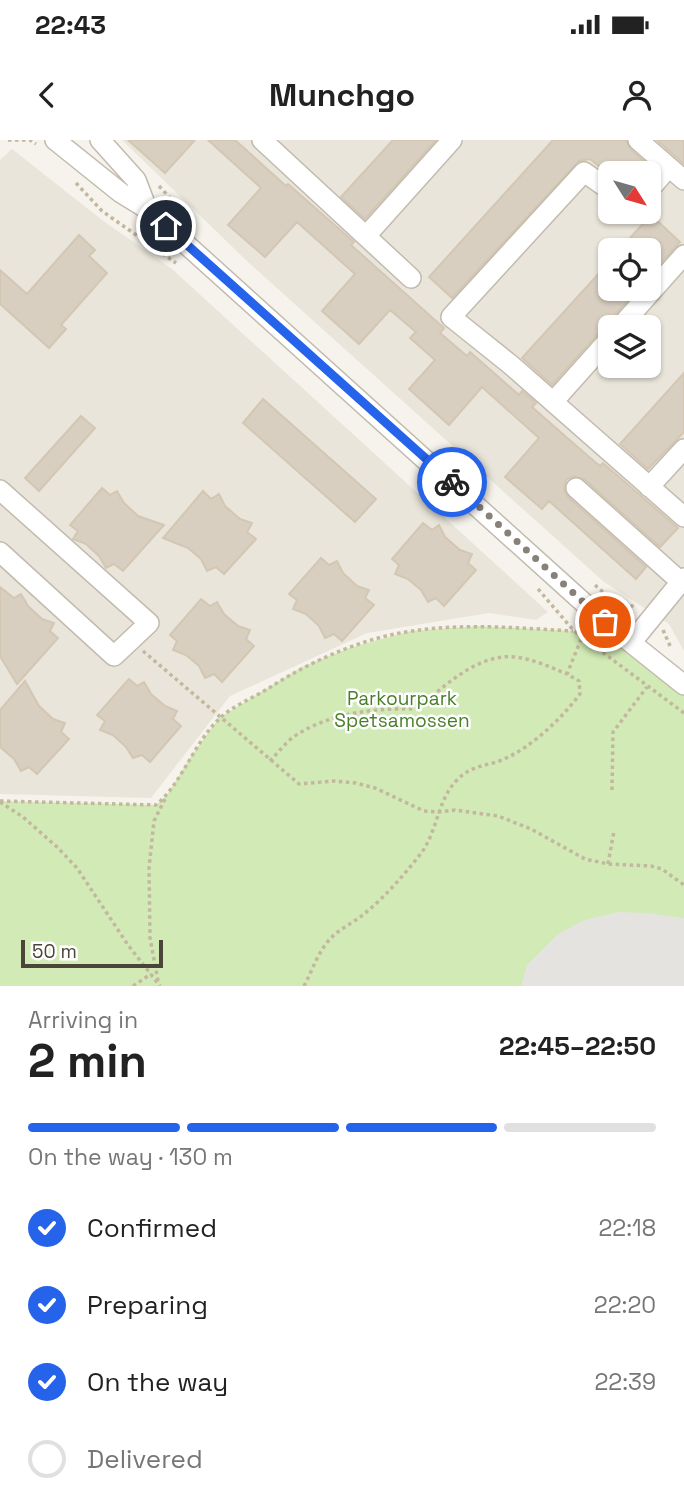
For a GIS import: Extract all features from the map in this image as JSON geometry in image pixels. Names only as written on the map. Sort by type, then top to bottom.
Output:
[{"type":"street","points":[[100,140],[136,180],[147,209]]},
{"type":"street","points":[[366,236],[452,140]]},
{"type":"street","points":[[638,140],[684,180]]},
{"type":"street","points":[[48,143],[147,209],[605,622],[684,685]]},
{"type":"street","points":[[274,144],[411,278]]},
{"type":"street","points":[[662,175],[669,167]]},
{"type":"street","points":[[598,182],[584,172],[451,317],[684,517]]},
{"type":"street","points":[[631,315],[681,263]]},
{"type":"street","points":[[553,402],[598,352]]},
{"type":"street","points":[[649,487],[684,449]]},
{"type":"street","points":[[576,488],[679,591],[631,643]]},
{"type":"street","points":[[0,491],[149,623],[114,656],[0,552]]},
{"type":"path","points":[[0,145],[8,140],[48,143]]},
{"type":"path","points":[[72,178],[103,211],[180,266]]},
{"type":"path","points":[[154,181],[196,226]]},
{"type":"path","points":[[586,577],[613,601],[632,605],[663,629],[668,646],[678,654]]},
{"type":"path","points":[[534,584],[574,631],[684,713]]},
{"type":"path","points":[[159,984],[150,938],[149,868],[154,821],[192,755],[219,718],[302,667],[349,648],[411,631],[478,626],[574,631]]},
{"type":"path","points":[[567,674],[582,637]]},
{"type":"path","points":[[131,640],[299,784],[334,781],[356,783],[375,788],[424,811],[455,810],[498,816],[531,829],[585,859],[608,864],[651,866],[662,869],[684,885]]},
{"type":"path","points":[[270,761],[298,734],[326,722],[379,708],[417,709],[437,690],[481,663],[512,656],[533,660],[579,681],[580,694],[542,734],[504,759],[479,765],[456,781],[439,812],[429,842],[376,904],[330,938],[304,986]]},
{"type":"path","points":[[612,790],[613,732],[648,687]]},
{"type":"path","points":[[0,801],[156,805],[167,795]]},
{"type":"path","points":[[0,801],[57,847],[77,868],[128,945],[159,984]]},
{"type":"path","points":[[608,864],[614,831]]},
{"type":"path","points":[[133,986],[151,974]]},
{"type":"shaded area","points":[[122,140],[684,140],[684,651],[669,624],[604,582],[249,263]]},
{"type":"shaded area","points":[[12,149],[102,220],[172,269],[548,612],[536,620],[489,613],[367,633],[230,696],[151,798],[0,794],[0,160]]},
{"type":"shaded area","points":[[619,912],[684,918],[684,986],[521,986],[527,965],[558,934],[584,920]]},
{"type":"green space","name":"Parkourpark Spetsamossen","points":[[605,622],[684,685],[684,986],[0,986],[0,801],[156,805],[167,795],[219,718],[302,667],[349,648],[411,631],[478,626],[574,631]]},
{"type":"building","points":[[128,140],[195,140],[165,173]]},
{"type":"building","points":[[208,140],[235,140],[354,242],[351,245],[444,328],[440,333],[467,356],[470,352],[519,395],[522,391],[536,403],[532,407],[565,436],[600,466],[603,463],[678,528],[660,547],[584,479],[573,476],[566,480],[564,491],[568,497],[646,567],[636,579],[549,501],[542,509],[505,477],[539,438],[482,387],[449,425],[409,389],[435,360],[410,338],[416,332],[390,310],[359,344],[322,311],[355,274],[297,222],[265,257],[228,225],[261,188]]},
{"type":"building","points":[[393,140],[436,140],[365,219],[341,197]]},
{"type":"building","points":[[553,140],[626,140],[630,149],[644,161],[598,161],[598,166],[590,159],[579,161],[452,298],[429,277]]},
{"type":"building","points":[[657,140],[684,140],[684,164]]},
{"type":"building","points":[[643,224],[661,224],[680,242],[661,263],[661,238],[630,238]]},
{"type":"building","points":[[79,235],[95,250],[89,256],[107,273],[61,325],[66,329],[49,348],[0,304],[0,270],[27,294]]},
{"type":"building","points":[[598,274],[598,301],[627,301],[615,315],[598,315],[598,334],[552,385],[522,358]]},
{"type":"building","points":[[684,373],[684,432],[648,469],[620,444]]},
{"type":"building","points":[[263,399],[376,499],[355,522],[243,423]]},
{"type":"building","points":[[81,416],[95,428],[39,491],[25,478]]},
{"type":"building","points":[[102,488],[110,495],[117,491],[124,503],[138,516],[164,525],[123,571],[114,564],[106,568],[99,556],[86,544],[73,539],[78,531],[70,525]]},
{"type":"building","points":[[203,491],[211,499],[219,494],[225,506],[240,519],[252,523],[247,532],[256,539],[224,574],[216,567],[207,571],[201,559],[188,548],[163,538]]},
{"type":"building","points":[[423,523],[432,530],[439,525],[445,537],[460,550],[472,554],[468,563],[476,570],[444,606],[436,598],[428,602],[421,590],[408,579],[395,574],[399,565],[392,559]]},
{"type":"building","points":[[321,558],[329,565],[337,561],[343,573],[357,586],[369,590],[365,598],[374,605],[342,641],[334,634],[325,638],[319,626],[306,614],[293,609],[297,600],[289,594]]},
{"type":"building","points":[[0,587],[14,598],[21,594],[28,606],[42,619],[54,623],[50,631],[58,638],[17,684],[0,656]]},
{"type":"building","points":[[201,599],[210,606],[217,602],[224,614],[238,626],[250,630],[246,639],[254,646],[222,682],[214,674],[205,678],[199,666],[186,655],[173,650],[177,641],[170,635]]},
{"type":"building","points":[[129,679],[137,686],[144,682],[151,694],[165,706],[177,711],[173,719],[181,726],[150,762],[142,755],[133,758],[113,735],[100,730],[105,721],[97,715]]},
{"type":"building","points":[[25,681],[39,706],[53,719],[65,723],[61,732],[69,739],[37,774],[29,767],[21,771],[14,759],[0,747],[0,710]]},
{"type":"way so far","points":[[452,482],[605,622]]},
{"type":"route","points":[[166,226],[452,482]]}]
